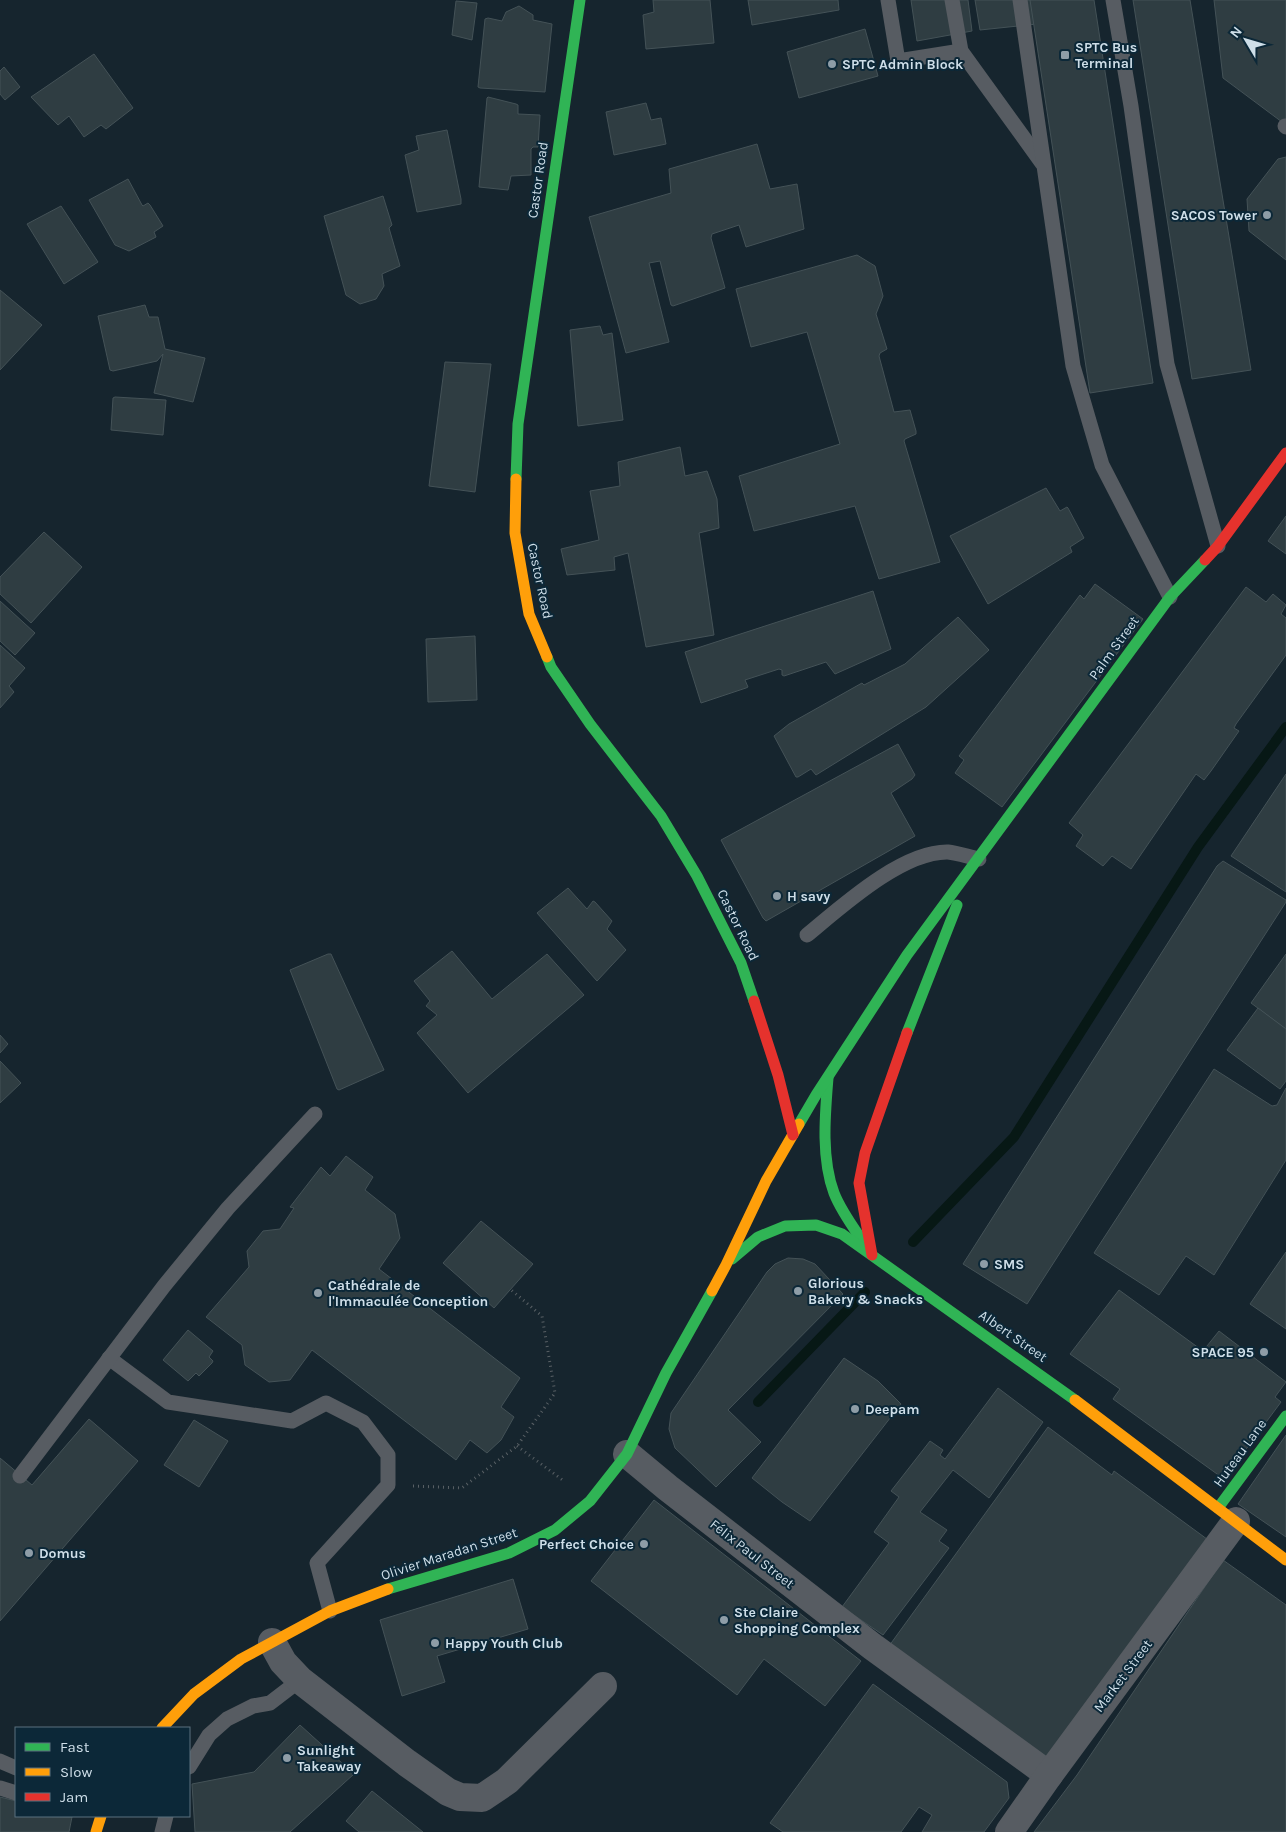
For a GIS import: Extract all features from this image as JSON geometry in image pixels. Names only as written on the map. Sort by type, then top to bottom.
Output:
[{"type":"main road","name":"Castor Road","points":[[580,0],[518,424],[515,533],[529,614],[551,667],[590,724],[661,816],[697,876],[741,963],[778,1076],[793,1134]]},
{"type":"main road","name":"Palm Street","points":[[828,1077],[907,955],[1170,598],[1218,546],[1286,453]]},
{"type":"main road","points":[[872,1255],[859,1184],[865,1153],[892,1073],[976,863]]},
{"type":"main road","name":"Olivier Maradan Street","points":[[163,1727],[194,1694],[241,1659],[330,1611],[372,1594],[509,1553],[555,1530],[590,1501],[627,1454],[666,1373],[726,1265],[766,1180],[828,1077]]},
{"type":"main road","name":"Albert Street","points":[[828,1077],[826,1098],[828,1161],[832,1187],[848,1219],[872,1255],[1039,1373],[1286,1560]]},
{"type":"main road","points":[[726,1265],[758,1237],[785,1226],[816,1225],[842,1234],[872,1255]]},
{"type":"main road","name":"Huteau Lane","points":[[1227,1514],[1286,1416]]},
{"type":"main road","points":[[96,1832],[99,1817]]},
{"type":"street","name":"Félix Paul Street","points":[[627,1454],[873,1647],[1049,1775]]},
{"type":"street","name":"Market Street","points":[[1010,1832],[1227,1514]]},
{"type":"street","points":[[272,1642],[282,1662],[300,1680],[448,1792],[460,1797],[482,1798],[507,1781],[603,1686]]},
{"type":"lane","points":[[888,0],[898,61],[961,51]]},
{"type":"lane","points":[[952,0],[961,51],[1043,164]]},
{"type":"lane","points":[[1020,0],[1073,366],[1102,465],[1170,598]]},
{"type":"lane","points":[[1113,0],[1131,106],[1167,364],[1218,546]]},
{"type":"lane","points":[[807,936],[890,872],[910,861],[948,852],[976,863]]},
{"type":"lane","points":[[20,1476],[164,1286],[228,1208],[315,1114]]},
{"type":"lane","points":[[109,1358],[168,1402],[292,1421],[326,1403],[363,1422],[388,1455],[388,1485],[317,1563],[330,1611]]},
{"type":"lane","points":[[190,1765],[209,1735],[227,1719],[253,1706],[270,1703],[300,1680]]},
{"type":"lane","points":[[0,1761],[15,1768]]},
{"type":"lane","points":[[0,1788],[15,1793]]},
{"type":"lane","points":[[162,1832],[166,1817]]},
{"type":"path","points":[[388,1485],[462,1488],[518,1446],[555,1393],[542,1316],[510,1289]]},
{"type":"path","points":[[518,1446],[590,1501]]},
{"type":"building","points":[[653,0],[710,0],[714,43],[646,49],[643,15],[654,12]]},
{"type":"building","points":[[748,0],[838,0],[839,10],[752,25]]},
{"type":"building","points":[[911,0],[968,0],[972,31],[917,41]]},
{"type":"building","points":[[975,0],[1034,0],[1037,24],[980,30]]},
{"type":"building","points":[[1030,0],[1094,0],[1153,383],[1090,393]]},
{"type":"building","points":[[1133,0],[1190,0],[1251,370],[1192,379]]},
{"type":"building","points":[[1214,0],[1286,0],[1286,125],[1223,78]]},
{"type":"building","points":[[456,1],[477,3],[472,40],[452,35]]},
{"type":"building","points":[[519,6],[533,15],[533,20],[552,24],[545,92],[480,88],[478,87],[485,19],[502,21],[506,12]]},
{"type":"building","name":"SPTC Admin Block","points":[[865,29],[878,76],[799,98],[787,52]]},
{"type":"building","points":[[94,54],[133,108],[106,129],[101,125],[84,137],[69,116],[58,125],[31,97]]},
{"type":"building","points":[[4,67],[20,87],[5,100],[0,94],[0,71]]},
{"type":"building","points":[[488,97],[518,105],[518,114],[540,115],[538,147],[531,149],[531,175],[511,176],[508,190],[479,187]]},
{"type":"building","points":[[646,103],[651,120],[661,118],[666,144],[614,155],[606,112]]},
{"type":"building","points":[[447,130],[461,204],[417,212],[405,155],[419,150],[416,136]]},
{"type":"building","points":[[757,144],[770,189],[797,184],[804,229],[746,247],[739,225],[712,234],[711,238],[725,288],[673,306],[671,305],[660,261],[649,263],[669,342],[626,353],[589,217],[671,193],[669,169]]},
{"type":"building","name":"SACOS Tower","points":[[1286,157],[1286,260],[1249,231],[1247,199],[1278,159]]},
{"type":"building","points":[[128,179],[142,205],[148,203],[150,205],[163,226],[154,232],[156,237],[129,251],[115,245],[89,200]]},
{"type":"building","points":[[383,196],[392,225],[389,228],[400,266],[382,274],[384,286],[376,299],[360,304],[346,295],[324,216]]},
{"type":"building","points":[[61,206],[98,262],[64,284],[27,224]]},
{"type":"building","points":[[857,255],[875,266],[883,296],[876,314],[887,349],[880,353],[879,356],[894,412],[910,410],[916,434],[904,441],[940,562],[879,579],[855,506],[754,531],[739,476],[840,444],[807,332],[751,347],[736,289]]},
{"type":"building","points":[[0,290],[42,325],[0,370]]},
{"type":"building","points":[[145,305],[149,317],[158,317],[165,349],[205,358],[193,402],[154,393],[163,354],[157,361],[113,371],[110,370],[98,316]]},
{"type":"building","points":[[600,326],[603,335],[612,333],[623,420],[578,426],[570,330]]},
{"type":"building","points":[[445,362],[491,364],[475,492],[429,486]]},
{"type":"building","points":[[113,398],[166,400],[163,435],[111,430]]},
{"type":"building","points":[[680,447],[685,476],[707,471],[717,499],[719,528],[699,533],[714,635],[646,647],[628,553],[614,557],[615,570],[567,575],[561,549],[599,540],[590,491],[620,486],[618,462]]},
{"type":"building","points":[[1046,488],[1060,511],[1068,508],[1084,538],[1070,547],[1072,552],[988,604],[950,536]]},
{"type":"building","points":[[1286,516],[1286,554],[1268,541]]},
{"type":"building","points":[[44,532],[82,567],[31,623],[0,594],[0,577]]},
{"type":"building","points":[[1095,584],[1143,619],[1002,807],[955,773],[964,760],[959,756],[1080,595],[1084,599]]},
{"type":"building","points":[[1246,587],[1266,602],[1273,594],[1286,605],[1281,614],[1286,618],[1286,655],[1236,724],[1234,728],[1239,731],[1211,771],[1204,780],[1196,774],[1131,869],[1112,856],[1103,866],[1076,846],[1083,835],[1069,823]]},
{"type":"building","points":[[873,591],[891,649],[835,674],[826,662],[784,676],[782,675],[782,670],[779,669],[745,680],[748,687],[746,688],[701,703],[685,652]]},
{"type":"building","points":[[0,601],[35,633],[15,655],[0,641]]},
{"type":"building","points":[[958,617],[989,650],[926,707],[816,775],[811,769],[796,777],[774,736],[789,724],[862,683],[864,685],[905,664]]},
{"type":"building","points":[[475,636],[477,700],[428,702],[426,639]]},
{"type":"building","points":[[0,645],[25,668],[9,686],[14,692],[0,708]]},
{"type":"building","points":[[898,744],[915,775],[891,793],[915,836],[766,921],[721,840]]},
{"type":"building","points":[[1286,774],[1286,892],[1231,856]]},
{"type":"building","points":[[1223,861],[1286,900],[1286,902],[1027,1304],[963,1264],[1217,866]]},
{"type":"building","points":[[568,888],[587,909],[593,901],[595,902],[612,921],[607,929],[626,950],[597,981],[537,913]]},
{"type":"building","points":[[452,951],[492,999],[547,954],[584,995],[468,1093],[417,1033],[437,1015],[426,1006],[430,1001],[414,981]]},
{"type":"building","points":[[331,954],[384,1070],[339,1090],[290,970]]},
{"type":"building","points":[[1286,954],[1286,1029],[1251,1003]]},
{"type":"building","points":[[1258,1008],[1286,1029],[1286,1081],[1280,1089],[1227,1050]]},
{"type":"building","points":[[0,1035],[8,1044],[0,1053]]},
{"type":"building","points":[[0,1061],[21,1083],[0,1103]]},
{"type":"building","points":[[1214,1069],[1272,1106],[1277,1105],[1286,1088],[1286,1160],[1214,1275],[1186,1256],[1159,1295],[1094,1253]]},
{"type":"building","name":"Cathédrale de l'Immaculée Conception","points":[[346,1156],[373,1177],[365,1190],[395,1214],[400,1238],[379,1269],[520,1378],[501,1407],[514,1417],[501,1440],[487,1453],[470,1440],[456,1460],[312,1350],[290,1380],[269,1382],[245,1365],[242,1345],[206,1317],[249,1267],[247,1251],[263,1231],[280,1229],[294,1208],[290,1207],[321,1167],[330,1176]]},
{"type":"building","points":[[481,1221],[533,1264],[494,1308],[443,1263]]},
{"type":"building","points":[[1286,1252],[1286,1329],[1250,1304]]},
{"type":"building","points":[[788,1258],[803,1259],[815,1264],[843,1294],[728,1410],[761,1442],[716,1487],[675,1448],[669,1429],[671,1413],[767,1272],[775,1264]]},
{"type":"building","points":[[1119,1290],[1203,1351],[1219,1331],[1286,1382],[1275,1397],[1281,1402],[1224,1479],[1113,1399],[1120,1389],[1070,1354]]},
{"type":"building","points":[[188,1330],[213,1351],[209,1357],[213,1361],[199,1376],[196,1373],[188,1381],[163,1360]]},
{"type":"building","points":[[844,1358],[878,1381],[901,1404],[810,1521],[752,1478]]},
{"type":"building","points":[[998,1388],[1043,1422],[989,1498],[953,1470],[920,1512],[947,1530],[939,1541],[949,1548],[883,1635],[842,1607],[889,1543],[874,1532],[899,1497],[891,1491],[930,1441],[943,1450],[940,1455],[945,1459]]},
{"type":"building","name":"Domus","points":[[89,1419],[138,1461],[0,1621],[0,1458],[32,1485]]},
{"type":"building","points":[[194,1420],[228,1441],[199,1487],[164,1465]]},
{"type":"building","points":[[1048,1427],[1112,1475],[1114,1471],[1211,1542],[1047,1761],[889,1646]]},
{"type":"building","points":[[1286,1435],[1286,1537],[1238,1504]]},
{"type":"building","name":"Ste Claire Shopping Complex","points":[[654,1500],[861,1661],[825,1706],[764,1659],[737,1695],[591,1581]]},
{"type":"building","points":[[1223,1560],[1286,1605],[1286,1832],[1034,1832],[1077,1775]]},
{"type":"building","name":"Happy Youth Club","points":[[513,1579],[528,1629],[437,1656],[445,1682],[402,1696],[380,1620]]},
{"type":"building","points":[[873,1684],[1007,1782],[1009,1798],[984,1832],[922,1832],[932,1815],[919,1807],[901,1832],[783,1832],[770,1823]]},
{"type":"building","points":[[300,1725],[354,1774],[290,1832],[195,1832],[192,1784],[254,1772]]},
{"type":"building","points":[[372,1791],[423,1832],[359,1832],[346,1821]]},
{"type":"building","points":[[0,1797],[15,1801],[15,1817],[72,1817],[69,1832],[0,1832]]},
{"type":"waterway","points":[[913,1242],[1014,1137],[1198,847],[1286,727]]},
{"type":"waterway","points":[[758,1402],[865,1292]]},
{"type":"traffic: fast","points":[[516,479],[518,424],[580,0]]},
{"type":"traffic: fast","points":[[799,1124],[907,955],[1170,597],[1205,560]]},
{"type":"traffic: fast","points":[[547,657],[551,667],[590,724],[661,816],[697,876],[741,963],[754,1001]]},
{"type":"traffic: fast","points":[[907,1033],[957,905]]},
{"type":"traffic: fast","points":[[828,1078],[825,1136],[830,1180],[834,1193],[847,1219],[864,1243]]},
{"type":"traffic: fast","points":[[732,1259],[758,1237],[785,1226],[816,1225],[842,1234],[1075,1400]]},
{"type":"traffic: fast","points":[[388,1589],[509,1553],[555,1530],[590,1501],[627,1454],[666,1373],[712,1291]]},
{"type":"traffic: fast","points":[[1218,1508],[1286,1416]]},
{"type":"traffic: slow","points":[[516,479],[515,533],[529,614],[547,657]]},
{"type":"traffic: slow","points":[[712,1291],[766,1181],[799,1124]]},
{"type":"traffic: slow","points":[[1075,1400],[1286,1560]]},
{"type":"traffic: slow","points":[[163,1727],[194,1694],[241,1659],[330,1611],[388,1589]]},
{"type":"traffic: slow","points":[[96,1832],[101,1817]]},
{"type":"traffic: jam","points":[[1205,560],[1218,546],[1286,453]]},
{"type":"traffic: jam","points":[[754,1001],[778,1075],[793,1135]]},
{"type":"traffic: jam","points":[[872,1255],[859,1183],[865,1153],[907,1033]]},
{"type":"place","name":"SPTC Bus Terminal","points":[[1065,55]]},
{"type":"place","name":"SPTC Admin Block","points":[[832,64]]},
{"type":"place","name":"SACOS Tower","points":[[1267,215]]},
{"type":"place","name":"H savy","points":[[777,896]]},
{"type":"place","name":"SMS","points":[[984,1264]]},
{"type":"place","name":"Glorious Bakery & Snacks","points":[[798,1291]]},
{"type":"place","name":"Cathédrale de l'Immaculée Conception","points":[[318,1293]]},
{"type":"place","name":"SPACE 95","points":[[1264,1352]]},
{"type":"place","name":"Deepam","points":[[855,1409]]},
{"type":"place","name":"Perfect Choice","points":[[644,1544]]},
{"type":"place","name":"Domus","points":[[29,1553]]},
{"type":"place","name":"Ste Claire Shopping Complex","points":[[724,1620]]},
{"type":"place","name":"Happy Youth Club","points":[[435,1643]]},
{"type":"place","name":"Sunlight Takeaway","points":[[287,1758]]}]
